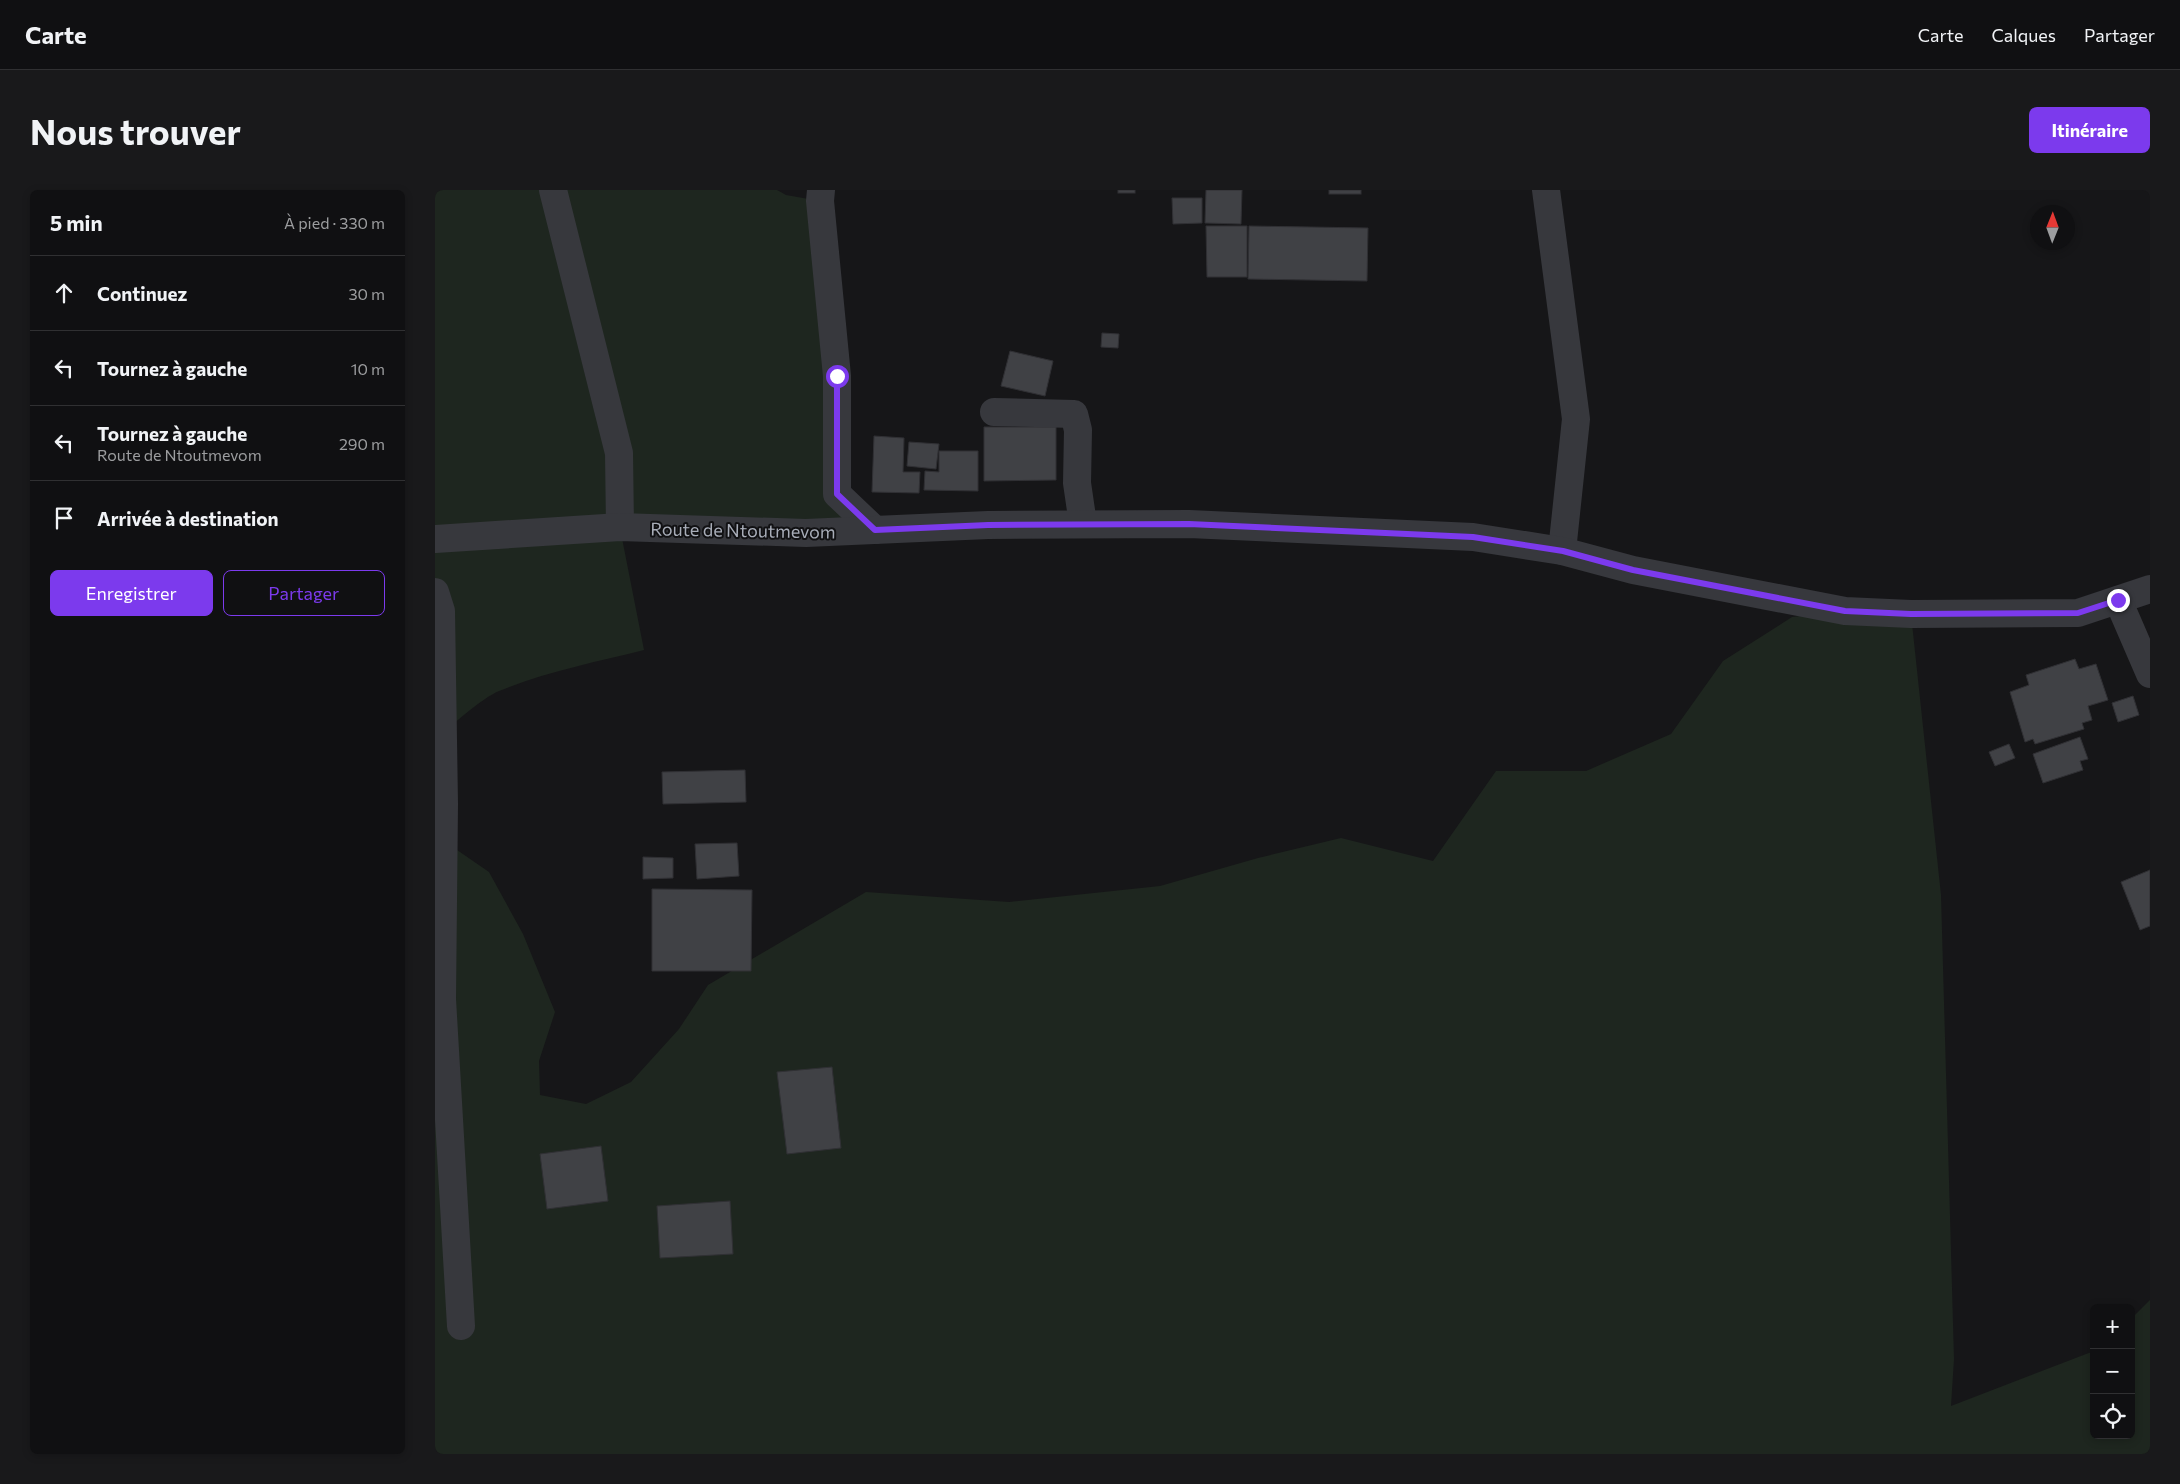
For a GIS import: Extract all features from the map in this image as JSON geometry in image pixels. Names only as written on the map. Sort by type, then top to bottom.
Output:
[{"type":"street","points":[[553,190],[619,453],[620,527]]},
{"type":"street","points":[[821,190],[820,201],[837,376],[837,494],[875,530]]},
{"type":"street","points":[[1546,190],[1576,419],[1563,551]]},
{"type":"street","points":[[994,412],[1074,414],[1078,430],[1077,483],[1083,524]]},
{"type":"street","name":"Route de Ntoutmevom","points":[[435,539],[620,527],[806,533],[988,525],[1189,524],[1455,536],[1563,551],[1633,570],[1845,611],[1911,614],[2078,613],[2150,589]]},
{"type":"street","points":[[435,592],[441,611],[443,804],[442,999],[461,1326]]},
{"type":"street","points":[[2118,600],[2150,674]]},
{"type":"shaded area","points":[[435,190],[777,190],[786,195],[820,201],[837,494],[875,530],[620,528],[644,650],[552,673],[499,691],[475,706],[435,741]]},
{"type":"shaded area","points":[[1845,611],[1911,614],[1941,895],[1954,1359],[1951,1406],[2090,1353],[2090,1439],[2135,1439],[2135,1315],[2150,1300],[2150,1454],[435,1454],[435,830],[444,841],[489,872],[523,934],[555,1012],[539,1061],[540,1095],[586,1104],[631,1082],[679,1029],[708,985],[866,892],[1009,902],[1160,886],[1258,858],[1341,838],[1433,861],[1496,771],[1586,771],[1671,734],[1723,661],[1792,617]]},
{"type":"building","points":[[1118,190],[1135,190],[1135,193],[1118,193]]},
{"type":"building","points":[[1206,190],[1242,190],[1241,224],[1205,223]]},
{"type":"building","points":[[1329,190],[1361,190],[1361,194],[1329,194]]},
{"type":"building","points":[[1172,198],[1202,198],[1202,223],[1173,224]]},
{"type":"building","points":[[1206,226],[1247,226],[1247,277],[1207,277]]},
{"type":"building","points":[[1249,226],[1368,228],[1367,281],[1248,279]]},
{"type":"building","points":[[1102,333],[1119,334],[1118,348],[1101,347]]},
{"type":"building","points":[[1010,351],[1053,361],[1045,396],[1001,386]]},
{"type":"building","points":[[984,427],[1056,427],[1056,480],[984,481]]},
{"type":"building","points":[[874,436],[904,438],[903,472],[920,472],[919,493],[872,492]]},
{"type":"building","points":[[909,442],[939,444],[936,469],[907,466]]},
{"type":"building","points":[[939,451],[978,451],[978,491],[924,490],[925,471],[939,472]]},
{"type":"building","points":[[2075,659],[2079,669],[2096,664],[2108,700],[2088,706],[2092,720],[2082,723],[2084,729],[2035,744],[2033,739],[2025,742],[2010,692],[2029,685],[2026,675]]},
{"type":"building","points":[[2133,696],[2139,715],[2118,722],[2112,703]]},
{"type":"building","points":[[2080,737],[2088,759],[2080,761],[2083,770],[2043,783],[2033,754]]},
{"type":"building","points":[[2009,744],[2015,758],[1995,766],[1989,752]]},
{"type":"building","points":[[745,770],[746,802],[663,804],[662,772]]},
{"type":"building","points":[[737,843],[739,876],[697,879],[695,844]]},
{"type":"building","points":[[643,857],[673,858],[673,878],[643,879]]},
{"type":"building","points":[[2150,870],[2150,926],[2140,930],[2121,882]]},
{"type":"building","points":[[652,889],[752,890],[751,971],[652,971]]},
{"type":"building","points":[[832,1067],[841,1148],[787,1154],[777,1072]]},
{"type":"building","points":[[601,1146],[608,1201],[547,1209],[540,1154]]},
{"type":"building","points":[[730,1201],[733,1254],[660,1258],[657,1206]]},
{"type":"route","points":[[837,376],[837,494],[875,530],[988,525],[1189,524],[1473,537],[1563,551],[1633,570],[1845,611],[1911,614],[2078,613],[2118,600]]}]
